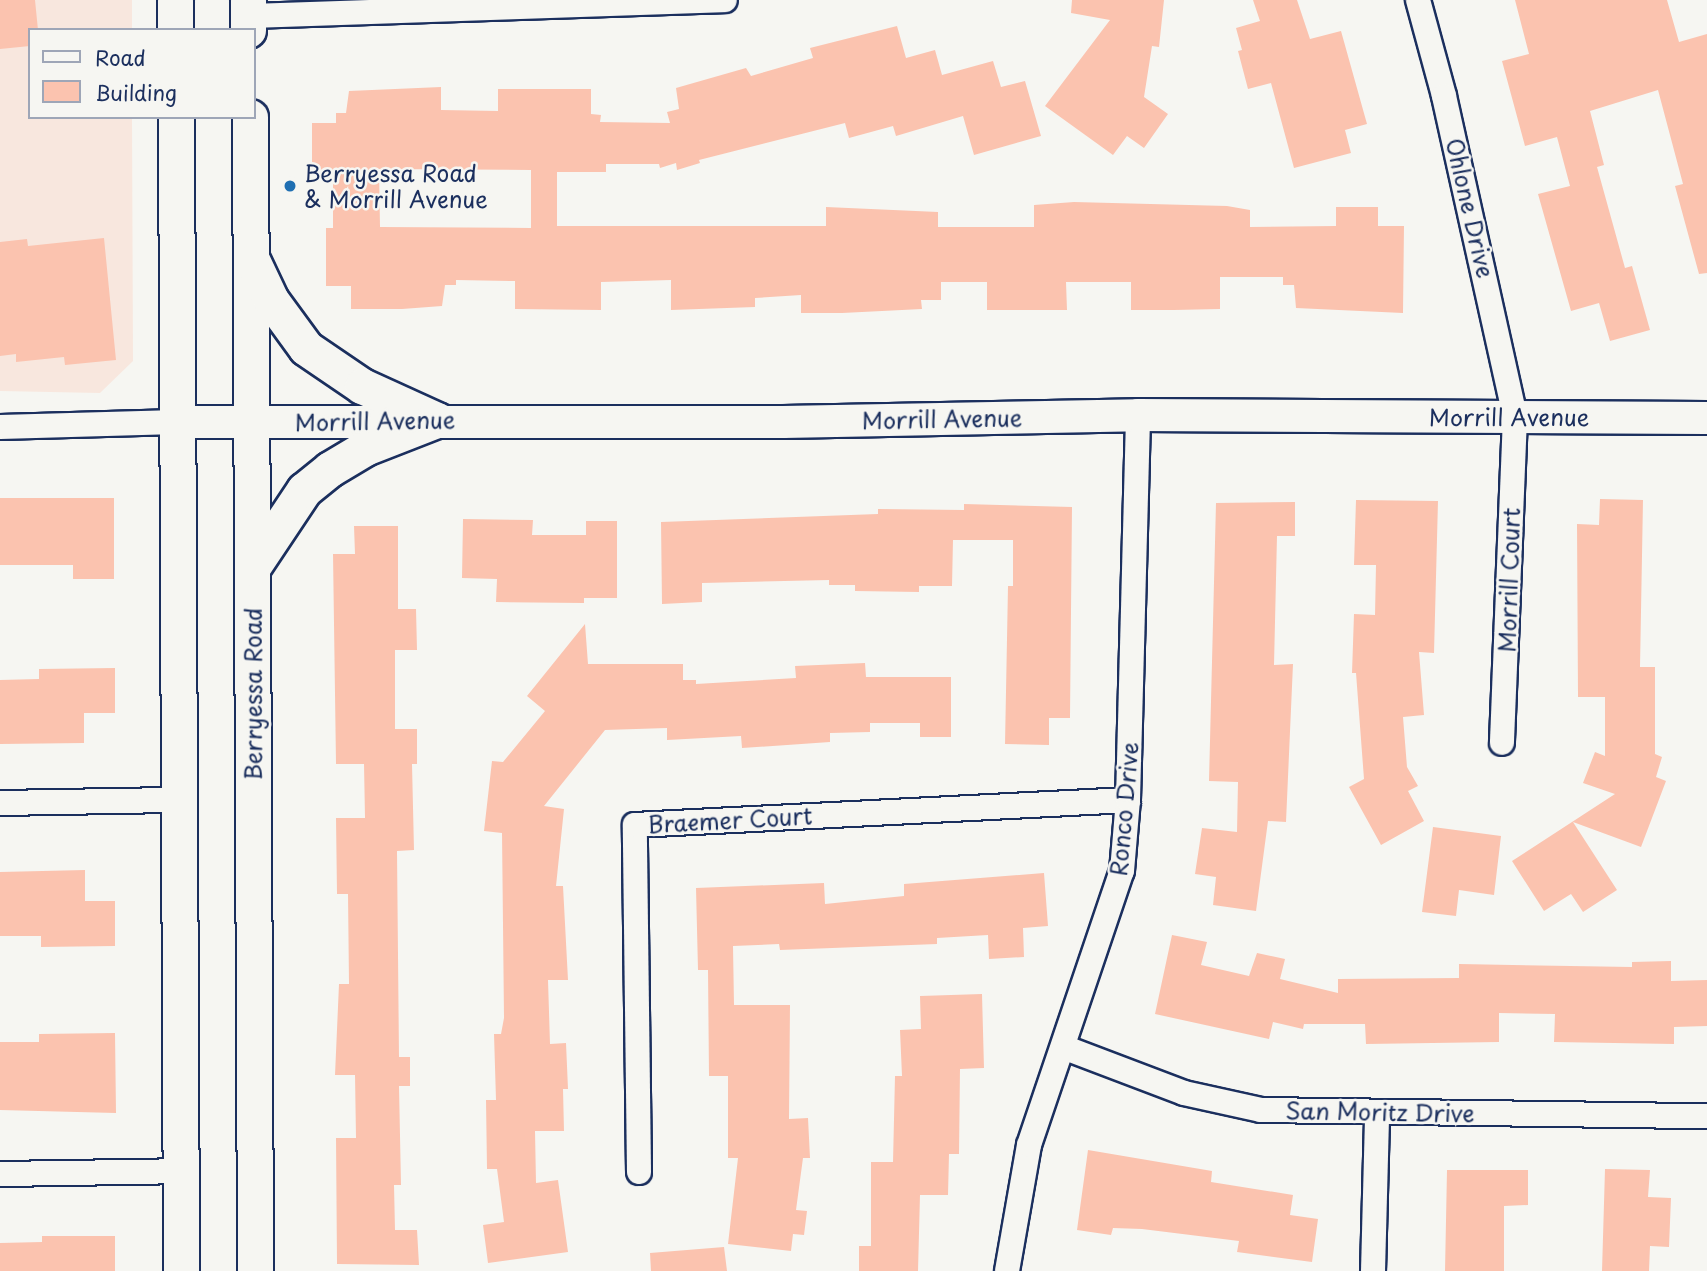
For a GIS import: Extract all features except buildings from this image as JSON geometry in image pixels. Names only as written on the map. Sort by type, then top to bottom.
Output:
[{"type":"main road","points":[[175,0],[175,28]]},
{"type":"main road","points":[[176,119],[181,1271]]},
{"type":"main road","name":"Berryessa Road","points":[[250,119],[255,1271]]},
{"type":"main road","points":[[249,254],[271,300],[306,348],[362,386],[437,420]]},
{"type":"main road","points":[[252,568],[304,490],[330,469],[365,448],[437,420]]},
{"type":"street","points":[[248,15],[725,0]]},
{"type":"street","name":"Ohlone Drive","points":[[1418,0],[1444,96],[1516,417]]},
{"type":"street","name":"Morrill Avenue","points":[[177,422],[770,422],[1138,415],[1707,418]]},
{"type":"street","name":"Ronco Drive","points":[[1007,1271],[1029,1145],[1122,871],[1128,800],[1138,415]]},
{"type":"street","name":"Morrill Court","points":[[1502,743],[1516,417]]},
{"type":"street","points":[[0,427],[177,422]]},
{"type":"street","points":[[0,803],[178,800]]},
{"type":"street","name":"Braemer Court","points":[[639,1172],[635,825],[1128,800]]},
{"type":"street","name":"San Moritz Drive","points":[[1063,1047],[1184,1093],[1261,1110],[1707,1116]]},
{"type":"street","points":[[1373,1271],[1377,1113]]},
{"type":"street","points":[[0,1174],[181,1171]]},
{"type":"shaded area","points":[[0,0],[132,0],[132,28],[28,28],[28,119],[132,119],[133,361],[100,393],[0,391]]},
{"type":"place","name":"Berryessa Road & Morrill Avenue","points":[[290,186]]}]
